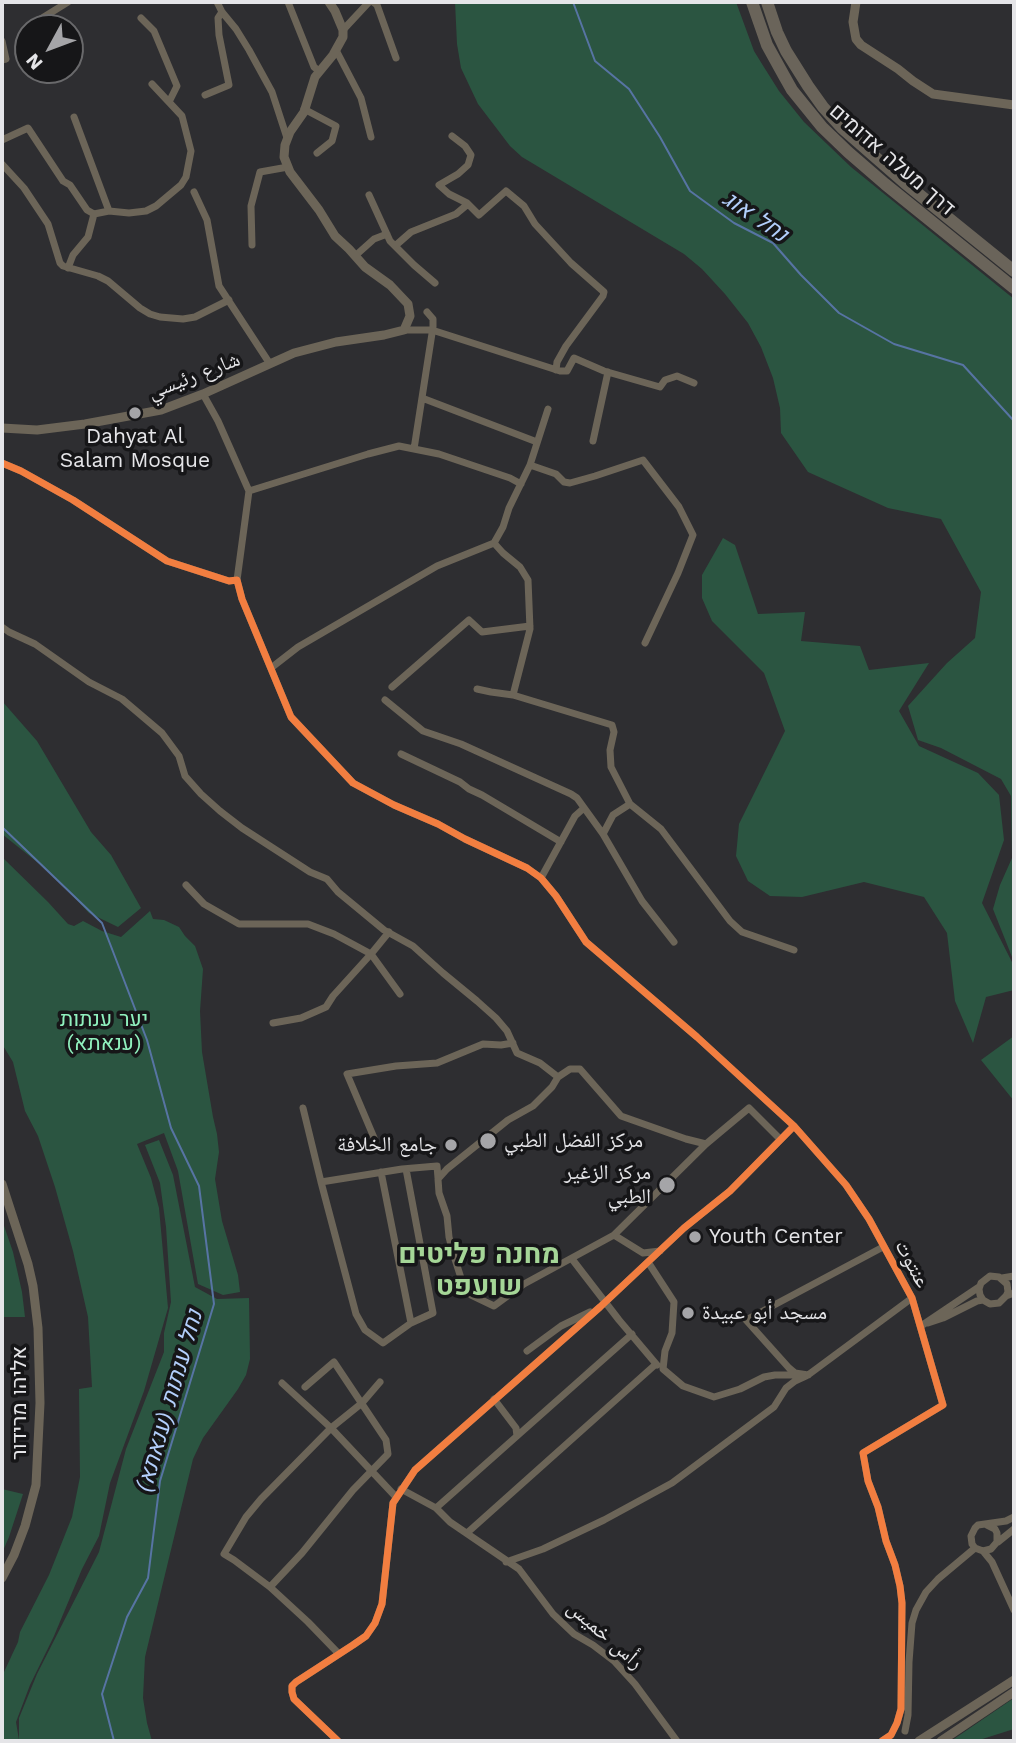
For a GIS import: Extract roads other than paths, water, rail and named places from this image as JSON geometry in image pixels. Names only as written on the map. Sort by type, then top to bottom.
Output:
[{"type":"highway","name":"דרך מעלה אדומים","points":[[752,2],[767,45],[782,74],[822,127],[885,184],[1014,288]]},
{"type":"highway","name":"דרך מעלה אדומים","points":[[767,2],[786,51],[823,107],[842,128],[1014,271]]},
{"type":"street","points":[[49,14],[68,2]]},
{"type":"street","points":[[216,2],[236,29],[272,92],[287,139]]},
{"type":"street","points":[[288,2],[314,67],[319,71]]},
{"type":"street","points":[[329,2],[343,30],[343,37],[311,85],[304,109],[287,139],[284,158],[297,183],[319,210],[330,229],[365,267],[390,285],[408,304],[410,316],[399,331]]},
{"type":"street","points":[[343,30],[371,2],[377,5],[396,58]]},
{"type":"street","points":[[856,2],[853,22],[856,39],[913,81],[933,94],[1014,105]]},
{"type":"street","points":[[205,95],[229,85],[219,35],[218,18],[222,12]]},
{"type":"street","points":[[141,18],[153,31],[177,86],[169,102]]},
{"type":"street","points":[[2,41],[6,59],[2,60]]},
{"type":"street","points":[[336,50],[361,98],[371,137]]},
{"type":"street","points":[[2,139],[28,128],[63,181],[70,184],[87,210],[93,214],[108,211],[146,211],[156,206],[184,181],[191,151],[182,116],[152,84]]},
{"type":"street","points":[[304,109],[336,126],[332,141],[317,153]]},
{"type":"street","points":[[74,117],[108,211]]},
{"type":"street","points":[[452,136],[465,146],[471,155],[468,165],[439,185],[468,204],[479,215],[506,191],[524,206],[535,224],[571,263],[604,292],[566,346],[556,370]]},
{"type":"street","points":[[2,164],[24,188],[48,224],[60,262],[68,268],[108,281],[140,308],[160,317],[195,317],[229,300]]},
{"type":"street","points":[[252,245],[251,206],[260,172],[288,167]]},
{"type":"street","points":[[194,192],[207,219],[219,286],[270,364]]},
{"type":"street","points":[[369,195],[395,246],[435,283]]},
{"type":"street","points":[[395,246],[411,232],[456,214],[468,204]]},
{"type":"street","points":[[68,268],[73,256],[88,237],[93,214]]},
{"type":"street","points":[[355,256],[374,239],[387,234]]},
{"type":"street","points":[[414,449],[432,330],[433,319],[427,312]]},
{"type":"street","points":[[399,331],[432,330],[556,370],[567,371],[574,358],[608,372],[660,387],[665,380],[677,376],[694,383]]},
{"type":"street","name":"شارع رئيسي","points":[[2,428],[37,430],[161,410],[176,406],[294,353],[399,331]]},
{"type":"street","points":[[593,441],[608,372]]},
{"type":"street","points":[[203,394],[249,491],[237,580],[242,599],[291,717],[354,783],[394,805],[527,868],[541,878],[575,816],[584,808]]},
{"type":"street","points":[[422,398],[537,442]]},
{"type":"street","points":[[271,668],[298,647],[437,566],[494,543],[530,464],[548,409]]},
{"type":"street","points":[[249,491],[399,446],[439,454],[521,484]]},
{"type":"street","points":[[530,464],[556,474],[564,482],[570,483],[643,460],[679,507],[693,535],[645,643]]},
{"type":"street","points":[[2,463],[73,500],[167,561],[229,581],[237,580]]},
{"type":"street","points":[[494,543],[520,566],[528,580],[530,626],[513,695]]},
{"type":"street","points":[[392,687],[469,620],[482,632],[530,626]]},
{"type":"street","points":[[2,627],[35,644],[89,682],[122,699],[162,733],[179,756],[185,776],[201,794],[242,828],[310,872],[327,879],[343,897],[389,932],[414,946],[503,1026],[517,1053],[540,1063],[558,1077]]},
{"type":"street","points":[[477,689],[513,695],[612,724],[614,732],[610,750],[611,767],[631,804],[661,829],[730,921],[742,932],[794,950]]},
{"type":"street","points":[[386,700],[423,731],[461,744],[577,798],[603,834],[642,901],[674,942]]},
{"type":"street","points":[[401,754],[460,782],[561,842]]},
{"type":"street","points":[[603,834],[613,815],[631,804]]},
{"type":"street","name":"عنتوت","points":[[541,878],[586,942],[697,1037],[794,1126],[846,1185],[869,1219],[912,1298],[943,1405],[863,1453],[868,1481],[898,1576],[902,1603],[901,1709],[891,1735],[882,1741]]},
{"type":"street","points":[[186,885],[204,904],[239,923],[308,924],[334,934],[371,954],[400,994]]},
{"type":"street","points":[[273,1023],[302,1018],[326,1007],[389,932]]},
{"type":"street","points":[[375,1140],[347,1074],[437,1063],[483,1044],[500,1045],[513,1042]]},
{"type":"street","points":[[438,1179],[508,1120],[533,1105],[552,1087],[558,1077],[570,1069],[580,1069],[621,1116],[706,1144]]},
{"type":"street","points":[[303,1108],[356,1314],[366,1330],[383,1343],[411,1322],[433,1313],[405,1168]]},
{"type":"street","points":[[321,1182],[405,1168],[437,1166],[439,1193],[461,1278],[471,1295],[494,1306],[524,1284],[614,1236],[706,1144],[749,1108],[780,1139]]},
{"type":"street","points":[[338,1741],[294,1699],[292,1686],[366,1636],[375,1623],[383,1604],[393,1503],[415,1470],[684,1228],[730,1191],[794,1126]]},
{"type":"street","points":[[381,1172],[411,1322]]},
{"type":"street","name":"אליהו מרידור","points":[[2,1184],[34,1289],[40,1403],[36,1485],[25,1526],[2,1578]]},
{"type":"street","points":[[614,1236],[643,1253],[660,1251]]},
{"type":"street","points":[[808,1375],[795,1373],[789,1368],[746,1320],[883,1247]]},
{"type":"street","points":[[572,1259],[602,1304],[632,1334],[656,1364],[683,1386],[714,1397],[775,1374],[808,1375]]},
{"type":"street","points":[[648,1262],[674,1302],[672,1333],[665,1351],[663,1369]]},
{"type":"street","points":[[921,1326],[979,1287],[988,1276],[1014,1276]]},
{"type":"street","points":[[979,1287],[983,1300],[995,1304],[1010,1295],[1002,1278]]},
{"type":"street","points":[[506,1562],[543,1549],[604,1520],[672,1483],[774,1407],[786,1388],[795,1381],[808,1375],[912,1298]]},
{"type":"street","points":[[921,1326],[983,1300]]},
{"type":"street","points":[[527,1351],[561,1326],[602,1304]]},
{"type":"street","points":[[436,1508],[632,1334]]},
{"type":"street","points":[[270,1587],[387,1454],[386,1440],[334,1362],[305,1387]]},
{"type":"street","points":[[467,1533],[656,1364]]},
{"type":"street","points":[[339,1654],[270,1587],[224,1555],[246,1517],[261,1499],[331,1428],[362,1403],[380,1382]]},
{"type":"street","points":[[282,1383],[331,1428],[396,1497]]},
{"type":"street","points":[[494,1399],[516,1428],[517,1436]]},
{"type":"street","name":"رأس خميس","points":[[401,1489],[436,1508],[450,1522],[519,1569],[553,1614],[574,1634],[614,1661],[635,1684],[677,1741]]},
{"type":"street","points":[[1014,1517],[1006,1521],[978,1525],[972,1531],[971,1540],[994,1567],[1014,1610]]},
{"type":"street","points":[[987,1524],[997,1533],[994,1567]]},
{"type":"street","points":[[905,1731],[912,1623],[916,1610],[926,1592],[938,1579],[979,1549],[991,1549],[1014,1529]]},
{"type":"street","points":[[919,1741],[1014,1680]]},
{"type":"street","points":[[941,1741],[1014,1692]]},
{"type":"waterway","name":"נחל אוג","points":[[573,2],[595,61],[629,89],[690,191],[734,223],[773,243],[839,313],[894,344],[963,365],[1014,421]]},
{"type":"waterway","name":"נחל ענתות (ענאתא)","points":[[2,827],[102,923],[147,1040],[171,1128],[199,1186],[214,1304],[160,1481],[148,1578],[127,1617],[102,1694],[114,1741]]},
{"type":"place","name":"Dahyat Al Salam Mosque","points":[[135,413]]},
{"type":"place","name":"مركز الفضل الطبي","points":[[488,1141]]},
{"type":"place","name":"جامع الخلافة","points":[[451,1145]]},
{"type":"place","name":"مركز الزغير الطبي","points":[[667,1185]]},
{"type":"place","name":"Youth Center","points":[[695,1237]]},
{"type":"place","name":"مسجد أبو عبيدة","points":[[688,1313]]},
{"type":"district","name":"מחנה פליטים שועפט","points":[[479,1271]]},
{"type":"park label","name":"יער ענתות (ענאתא)","points":[[104,1032]]}]
